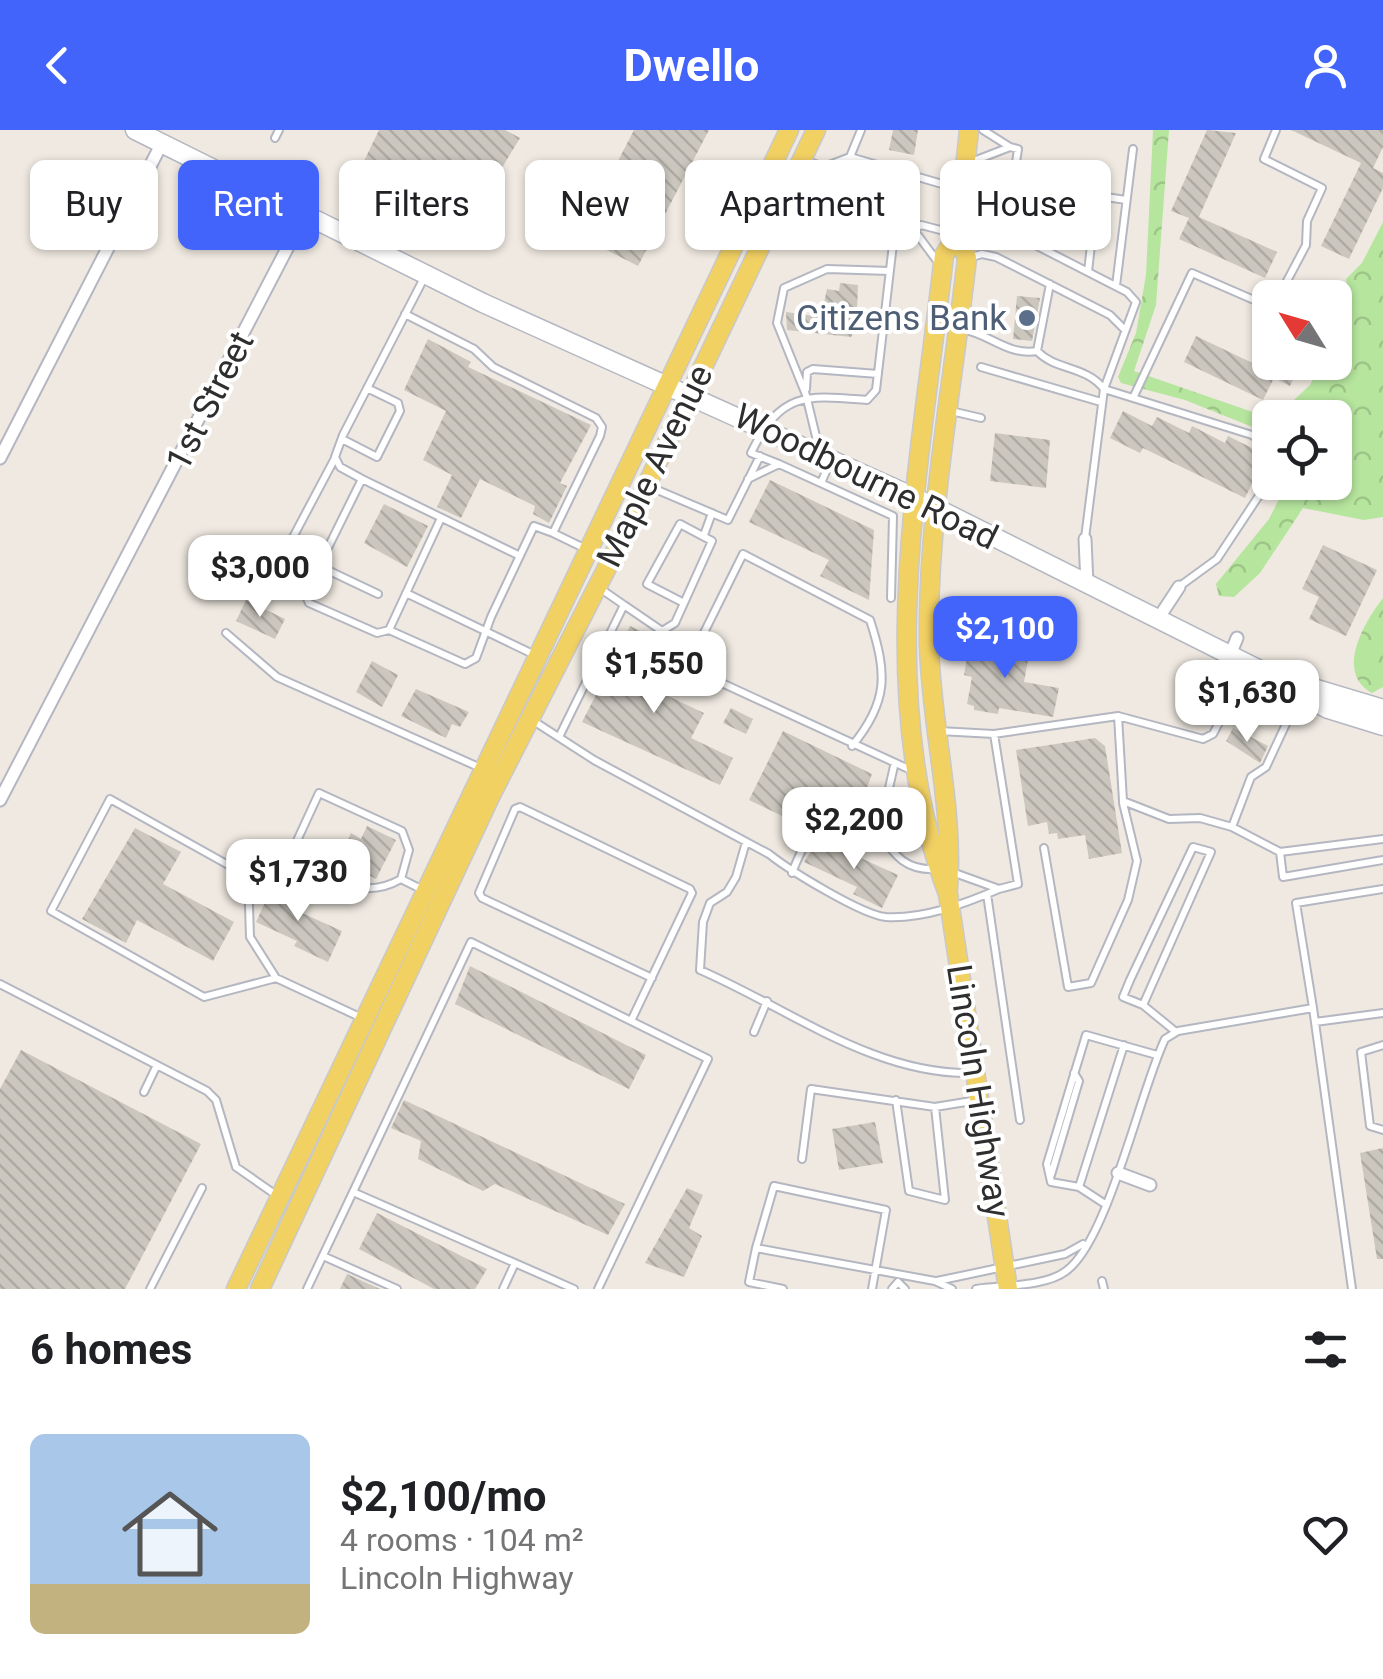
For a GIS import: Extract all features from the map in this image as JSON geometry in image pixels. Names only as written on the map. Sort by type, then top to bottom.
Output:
[{"type":"main road","name":"Woodbourne Road","points":[[135,130],[196,160]]},
{"type":"main road","name":"Maple Avenue","points":[[236,1289],[789,130]]},
{"type":"main road","name":"Maple Avenue","points":[[802,159],[816,130]]},
{"type":"main road","name":"Lincoln Highway","points":[[966,160],[969,130]]},
{"type":"main road","name":"Woodbourne Road","points":[[319,221],[426,274],[916,498],[1158,620],[1234,646],[1249,664],[1328,710],[1383,726]]},
{"type":"main road","name":"Maple Avenue","points":[[260,1289],[530,719],[598,587],[759,250]]},
{"type":"main road","name":"Lincoln Highway","points":[[944,870],[919,771],[906,646],[902,550],[916,498],[946,250]]},
{"type":"main road","name":"Lincoln Highway","points":[[971,250],[974,256],[959,328],[929,617],[944,870],[1007,1281]]},
{"type":"main road","name":"Woodbourne Road","points":[[1270,675],[1383,708]]},
{"type":"street","points":[[0,458],[162,143]]},
{"type":"street","name":"1st Street","points":[[0,800],[286,250]]},
{"type":"street","points":[[1085,539],[1087,584]]},
{"type":"street","points":[[1158,620],[1179,587]]},
{"type":"street","points":[[1118,1173],[1150,1185]]},
{"type":"lane","points":[[275,138],[279,130]]},
{"type":"lane","points":[[850,157],[861,130]]},
{"type":"lane","points":[[983,130],[1010,147]]},
{"type":"lane","points":[[1276,130],[1264,159],[1322,188],[1307,221],[1306,245],[1288,280]]},
{"type":"lane","points":[[976,160],[1010,147],[1018,148],[1017,160]]},
{"type":"lane","points":[[1116,286],[1133,149]]},
{"type":"lane","points":[[802,159],[824,167],[850,157],[940,183]]},
{"type":"lane","points":[[1111,198],[1126,200]]},
{"type":"lane","points":[[920,238],[942,269]]},
{"type":"lane","points":[[891,598],[902,550],[893,516],[751,453],[763,427],[806,395],[867,400],[876,390],[892,250]]},
{"type":"lane","points":[[1045,250],[1116,286],[1136,302],[1101,402],[1085,539]]},
{"type":"lane","points":[[1088,272],[1090,250]]},
{"type":"lane","points":[[974,256],[1050,284],[1110,315],[1125,330]]},
{"type":"lane","points":[[821,483],[826,456],[778,323],[784,288],[827,269],[890,271]]},
{"type":"lane","points":[[1134,396],[1192,272],[1252,299]]},
{"type":"lane","points":[[264,592],[426,274]]},
{"type":"lane","points":[[1036,351],[1050,284]]},
{"type":"lane","points":[[405,314],[474,349],[493,366],[596,418],[602,427],[553,534]]},
{"type":"lane","points":[[959,328],[986,334],[1018,352],[1036,351],[1046,360],[1091,373],[1104,389],[1252,435]]},
{"type":"lane","points":[[981,366],[1101,402]]},
{"type":"lane","points":[[806,395],[807,372],[813,369],[878,374]]},
{"type":"lane","points":[[342,439],[377,456],[400,411],[398,403],[367,388]]},
{"type":"lane","points":[[950,410],[981,418]]},
{"type":"lane","points":[[646,485],[728,520],[760,456]]},
{"type":"lane","points":[[335,457],[340,468],[362,480],[520,556]]},
{"type":"lane","points":[[748,480],[779,464]]},
{"type":"lane","points":[[362,480],[304,594],[309,603],[377,633],[388,630],[466,664],[476,658],[490,616],[534,526],[589,550]]},
{"type":"lane","points":[[1179,587],[1217,559],[1257,500]]},
{"type":"lane","points":[[704,534],[712,513]]},
{"type":"lane","points":[[388,630],[441,518]]},
{"type":"lane","points":[[662,631],[675,622],[712,541],[704,534],[675,526],[648,584],[684,602]]},
{"type":"lane","points":[[687,667],[743,554],[870,620],[884,664],[876,717],[852,746]]},
{"type":"lane","points":[[318,566],[378,594]]},
{"type":"lane","points":[[598,587],[662,631],[668,656],[687,667],[894,766],[919,771]]},
{"type":"lane","points":[[406,592],[538,656]]},
{"type":"lane","points":[[560,737],[624,605]]},
{"type":"lane","points":[[226,633],[277,677],[484,770]]},
{"type":"lane","points":[[935,731],[994,734],[1118,716],[1203,740],[1213,734],[1249,664]]},
{"type":"lane","points":[[1044,848],[1068,986],[1090,983],[1128,900],[1137,861],[1123,801],[1118,716]]},
{"type":"lane","points":[[530,719],[746,842],[792,873],[884,917],[1018,884],[994,734]]},
{"type":"lane","points":[[1232,827],[1251,776],[1266,767],[1286,724]]},
{"type":"lane","points":[[879,832],[894,766]]},
{"type":"lane","points":[[320,793],[402,831],[409,850],[401,879],[384,889],[366,892],[289,858],[320,793]]},
{"type":"lane","points":[[276,978],[204,997],[51,911],[110,799],[248,876],[250,937],[276,978],[365,1020]]},
{"type":"lane","points":[[1123,801],[1169,819],[1200,818],[1232,827],[1280,852],[1383,839]]},
{"type":"lane","points":[[631,1021],[652,978],[690,889],[520,807],[515,809],[479,893],[482,898],[652,978]]},
{"type":"lane","points":[[792,873],[810,835],[837,822],[879,832],[916,870],[944,870],[999,890]]},
{"type":"lane","points":[[746,842],[736,876],[726,892],[710,903],[703,922],[700,970],[856,1048],[940,1074],[975,1073]]},
{"type":"lane","points":[[1143,1005],[1211,852],[1192,847],[1123,997],[1143,1005],[1176,1032]]},
{"type":"lane","points":[[1280,852],[1283,877],[1383,860]]},
{"type":"lane","points":[[401,879],[426,892]]},
{"type":"lane","points":[[1352,1289],[1296,902],[1383,890]]},
{"type":"lane","points":[[987,894],[1020,1120]]},
{"type":"lane","points":[[307,1289],[471,942],[708,1059],[598,1289]]},
{"type":"lane","points":[[0,984],[207,1090],[216,1100],[236,1167],[280,1196]]},
{"type":"lane","points":[[754,1032],[767,1002]]},
{"type":"lane","points":[[976,1289],[1066,1271],[1105,1204],[1165,1040],[1176,1032],[1313,1008]]},
{"type":"lane","points":[[1315,1022],[1383,1012]]},
{"type":"lane","points":[[1105,1204],[1079,1187],[1052,1182],[1047,1164],[1086,1035],[1157,1055]]},
{"type":"lane","points":[[1079,1187],[1124,1045]]},
{"type":"lane","points":[[1383,1045],[1364,1048],[1361,1058],[1370,1126],[1383,1130]]},
{"type":"lane","points":[[144,1092],[157,1065]]},
{"type":"lane","points":[[802,1159],[810,1089],[934,1107],[979,1100]]},
{"type":"lane","points":[[896,1100],[909,1191],[945,1200],[934,1107]]},
{"type":"lane","points":[[784,1289],[749,1282],[774,1186],[886,1210],[872,1289]]},
{"type":"lane","points":[[150,1289],[202,1188]]},
{"type":"lane","points":[[353,1192],[574,1289]]},
{"type":"lane","points":[[756,1248],[876,1269],[898,1283],[1007,1281],[1034,1258],[1072,1252],[1087,1240]]},
{"type":"lane","points":[[323,1256],[396,1289]]},
{"type":"lane","points":[[503,1289],[514,1263]]},
{"type":"lane","points":[[936,1281],[952,1289]]},
{"type":"green space","points":[[1153,130],[1169,130],[1156,305],[1134,371],[1252,412],[1252,427],[1185,400],[1121,383],[1118,377],[1136,333],[1146,275]]},
{"type":"green space","points":[[1383,222],[1383,517],[1364,520],[1303,508],[1260,573],[1234,597],[1219,596],[1216,584],[1269,519],[1278,500],[1352,500],[1352,400],[1294,400],[1312,380],[1352,380],[1352,280],[1346,279],[1362,263]]},
{"type":"green space","points":[[1383,598],[1383,687],[1372,693],[1361,684],[1354,661],[1361,634]]},
{"type":"building","points":[[379,130],[505,130],[520,138],[505,163],[364,160]]},
{"type":"building","points":[[634,130],[709,130],[693,160],[685,160],[685,176],[665,214],[665,160],[618,160]]},
{"type":"building","points":[[893,130],[918,130],[914,155],[889,150]]},
{"type":"building","points":[[1207,130],[1236,133],[1199,217],[1277,252],[1265,278],[1179,239],[1189,218],[1171,211]]},
{"type":"building","points":[[1291,130],[1383,130],[1383,147],[1373,168],[1383,173],[1383,188],[1349,259],[1321,246],[1361,163]]},
{"type":"building","points":[[607,250],[646,250],[638,266]]},
{"type":"building","points":[[840,283],[858,285],[857,310],[862,319],[851,337],[787,330],[786,312],[821,317],[827,289],[839,291]]},
{"type":"building","name":"Citizens Bank","points":[[1017,296],[1040,298],[1032,341],[1013,339]]},
{"type":"building","points":[[1196,336],[1252,363],[1252,380],[1273,380],[1263,400],[1184,362]]},
{"type":"building","points":[[428,339],[471,362],[468,367],[591,425],[560,483],[567,486],[549,523],[533,514],[535,506],[480,479],[461,518],[437,507],[452,475],[423,460],[446,411],[404,390]]},
{"type":"building","points":[[1123,411],[1152,426],[1157,417],[1189,433],[1192,426],[1225,443],[1228,436],[1252,448],[1252,484],[1245,498],[1143,448],[1140,453],[1110,438]]},
{"type":"building","points":[[995,433],[1050,440],[1046,488],[990,481]]},
{"type":"building","points":[[770,480],[874,530],[869,600],[820,576],[829,560],[749,522]]},
{"type":"building","points":[[384,504],[428,526],[407,567],[364,543]]},
{"type":"building","points":[[1323,545],[1377,570],[1346,636],[1309,619],[1319,597],[1302,589]]},
{"type":"building","points":[[246,600],[285,619],[275,639],[236,621]]},
{"type":"building","points":[[630,626],[648,635],[635,662],[673,680],[666,695],[704,713],[691,738],[733,758],[720,785],[582,722],[599,689],[616,696],[628,671],[612,664]]},
{"type":"building","points":[[970,640],[1030,649],[1024,682],[1059,688],[1053,717],[999,708],[998,714],[974,710],[974,706],[967,704],[972,677],[964,675]]},
{"type":"building","points":[[372,661],[398,675],[382,707],[356,692]]},
{"type":"building","points":[[416,689],[469,712],[460,727],[452,724],[446,738],[401,716]]},
{"type":"building","points":[[731,708],[753,719],[746,734],[723,723]]},
{"type":"building","points":[[1233,728],[1268,746],[1260,763],[1226,741]]},
{"type":"building","points":[[783,731],[872,774],[861,804],[852,807],[835,798],[824,821],[809,829],[749,800]]},
{"type":"building","points":[[1095,738],[1105,746],[1122,853],[1089,859],[1085,835],[1058,839],[1057,833],[1049,834],[1047,822],[1028,826],[1016,750]]},
{"type":"building","points":[[367,826],[396,840],[376,879],[339,860],[351,833],[361,839]]},
{"type":"building","points":[[135,828],[181,852],[163,884],[234,922],[213,961],[137,920],[126,943],[82,919]]},
{"type":"building","points":[[819,839],[898,875],[882,908],[853,894],[857,887],[804,862]]},
{"type":"building","points":[[273,885],[306,902],[302,913],[342,931],[328,962],[294,946],[297,941],[256,922]]},
{"type":"building","points":[[470,966],[646,1055],[629,1089],[455,1004]]},
{"type":"building","points":[[21,1050],[201,1144],[125,1289],[0,1289],[0,1089]]},
{"type":"building","points":[[404,1100],[625,1204],[608,1235],[495,1184],[483,1191],[418,1159],[421,1141],[391,1128]]},
{"type":"building","points":[[875,1122],[883,1163],[839,1170],[832,1129]]},
{"type":"building","points":[[1383,1148],[1383,1259],[1377,1259],[1360,1153]]},
{"type":"building","points":[[687,1188],[703,1195],[689,1228],[702,1236],[684,1277],[645,1263]]},
{"type":"building","points":[[377,1213],[487,1269],[475,1289],[434,1289],[359,1249]]},
{"type":"building","points":[[347,1274],[380,1289],[340,1289]]},
{"type":"place","name":"Citizens Bank","points":[[1027,318]]}]
